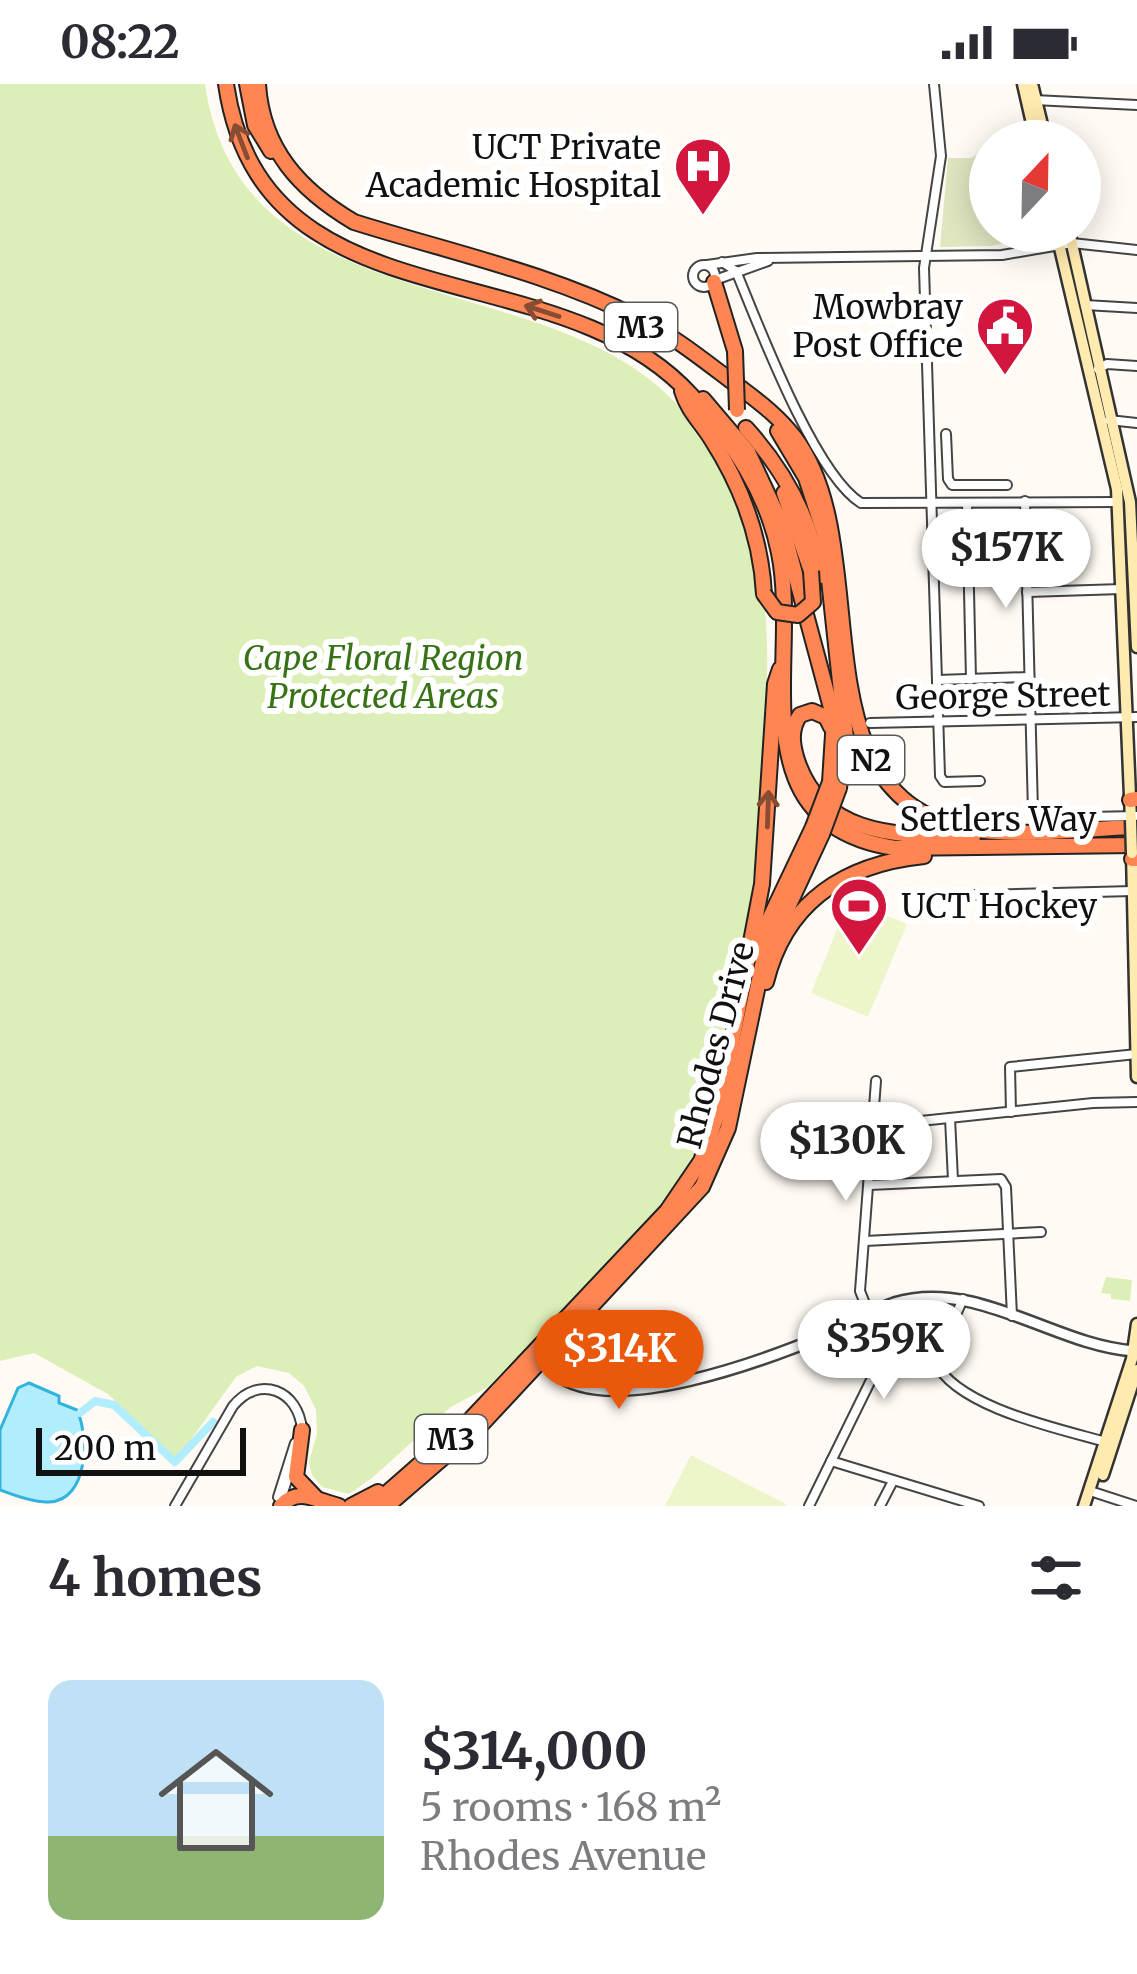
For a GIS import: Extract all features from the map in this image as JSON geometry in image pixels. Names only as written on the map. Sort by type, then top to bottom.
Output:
[{"type":"highway","name":"N2","points":[[226,84],[238,140],[250,165],[283,209],[313,232],[378,264],[585,325],[636,351],[684,389],[734,448],[769,518],[785,591],[784,657]]},
{"type":"highway","points":[[256,84],[259,137],[275,154]]},
{"type":"highway","points":[[256,84],[290,171]]},
{"type":"highway","name":"N2","points":[[275,154],[327,206],[354,222],[568,287],[682,343],[744,391]]},
{"type":"highway","name":"M3","points":[[275,154],[310,204],[340,225],[557,291],[634,322],[706,367],[772,423]]},
{"type":"highway","points":[[710,283],[735,351],[737,410],[744,434],[787,516],[815,650]]},
{"type":"highway","points":[[684,389],[688,408],[725,461],[751,517],[761,554],[764,594],[777,612],[798,615],[813,602],[811,571],[788,501],[737,410]]},
{"type":"highway","points":[[684,389],[708,401],[764,481],[785,536],[839,754]]},
{"type":"highway","points":[[744,391],[772,423]]},
{"type":"highway","name":"Settlers Way","points":[[744,391],[762,402],[788,430],[824,490],[857,726],[882,776],[919,809],[962,827],[1080,831],[1134,813]]},
{"type":"highway","name":"Rhodes Drive","points":[[372,1506],[471,1435],[695,1196],[724,1143],[763,961],[835,785],[846,738],[824,533],[806,478],[772,423]]},
{"type":"highway","points":[[746,428],[791,487],[811,535],[820,572],[839,754]]},
{"type":"highway","name":"Rhodes Drive","points":[[387,1506],[686,1186],[713,1132],[765,855],[775,684],[784,657]]},
{"type":"highway","name":"Settlers Way","points":[[784,657],[786,754],[797,784],[815,809],[845,832],[878,845],[1134,854]]},
{"type":"highway","points":[[839,754],[826,717],[812,711],[796,720],[794,748],[812,789],[834,813],[862,828],[982,837],[1080,831]]},
{"type":"highway","points":[[742,992],[763,930],[818,830]]},
{"type":"highway","points":[[735,1095],[769,970],[808,904],[858,870],[964,848]]},
{"type":"highway","points":[[302,1427],[296,1477],[316,1502]]},
{"type":"highway","points":[[351,1506],[437,1457]]},
{"type":"highway","points":[[399,1506],[437,1457]]},
{"type":"highway","points":[[281,1506],[302,1502],[339,1506]]},
{"type":"main road","points":[[1023,84],[1038,120]]},
{"type":"main road","points":[[1032,84],[1033,120]]},
{"type":"main road","points":[[1069,252],[1135,542],[1129,588],[1137,647]]},
{"type":"main road","points":[[1128,502],[1137,1076]]},
{"type":"main road","points":[[1091,1499],[1136,1351],[1137,1324]]},
{"type":"main road","points":[[1118,1417],[1137,1370]]},
{"type":"street","points":[[934,84],[940,156],[927,258],[925,342],[938,721],[942,781],[980,781]]},
{"type":"street","points":[[1031,100],[1137,105]]},
{"type":"street","points":[[1101,244],[1137,250]]},
{"type":"street","points":[[769,260],[710,283],[694,282],[694,272],[722,262],[769,260],[927,258],[1012,252]]},
{"type":"street","points":[[722,262],[736,271],[793,403],[844,489],[861,503],[1128,502]]},
{"type":"street","points":[[707,265],[715,271],[710,283]]},
{"type":"street","points":[[1082,306],[1137,308]]},
{"type":"street","points":[[1097,370],[1107,364],[1137,366]]},
{"type":"street","points":[[1108,420],[1137,423]]},
{"type":"street","points":[[946,434],[950,483],[1007,485]]},
{"type":"street","points":[[993,485],[993,502]]},
{"type":"street","points":[[981,486],[982,502]]},
{"type":"street","points":[[1025,501],[1033,809],[1041,818],[1134,813]]},
{"type":"street","points":[[968,502],[970,679]]},
{"type":"street","points":[[1028,592],[1129,588]]},
{"type":"street","points":[[937,680],[1029,677]]},
{"type":"street","name":"George Street","points":[[870,723],[1132,717]]},
{"type":"street","points":[[937,896],[1135,891]]},
{"type":"street","points":[[1011,1112],[1008,1072],[1012,1066],[1137,1054]]},
{"type":"street","points":[[869,1314],[860,1291],[876,1081]]},
{"type":"street","points":[[873,1126],[1137,1102]]},
{"type":"street","points":[[950,1118],[953,1180]]},
{"type":"street","points":[[869,1185],[1001,1179],[1006,1187],[1012,1316]]},
{"type":"street","points":[[865,1241],[1042,1232]]},
{"type":"street","points":[[577,1324],[552,1364],[559,1377],[582,1386],[634,1390],[684,1382],[794,1347],[906,1301],[963,1299],[1096,1343],[1136,1351]]},
{"type":"street","points":[[963,1299],[935,1360],[955,1386],[1012,1414],[1110,1443]]},
{"type":"street","points":[[809,1506],[906,1301]]},
{"type":"street","points":[[894,1304],[898,1324]]},
{"type":"street","points":[[175,1506],[233,1406],[244,1394],[260,1388],[278,1390],[294,1402],[302,1427],[281,1506]]},
{"type":"street","points":[[831,1461],[979,1506]]},
{"type":"street","points":[[880,1506],[893,1480]]},
{"type":"street","points":[[1091,1499],[1136,1506]]},
{"type":"green space","name":"Cape Floral Region Protected Areas","points":[[0,84],[205,84],[226,154],[263,206],[313,243],[372,270],[567,334],[626,363],[667,395],[702,434],[729,479],[758,561],[767,666],[756,857],[722,1055],[696,1149],[673,1194],[488,1387],[451,1407],[349,1494],[322,1487],[312,1475],[309,1462],[317,1434],[316,1410],[304,1386],[289,1373],[257,1366],[236,1377],[177,1459],[108,1394],[34,1353],[0,1361]]},
{"type":"green space","points":[[948,158],[969,158],[969,246],[940,247]]},
{"type":"green space","points":[[849,900],[907,924],[868,1017],[811,993]]},
{"type":"green space","points":[[1106,1277],[1132,1280],[1130,1301],[1101,1293]]},
{"type":"green space","points":[[889,1311],[895,1317],[874,1360],[834,1340]]},
{"type":"green space","points":[[691,1455],[786,1504],[785,1506],[665,1506]]},
{"type":"water","points":[[29,1383],[59,1396],[59,1403],[77,1410],[81,1421],[84,1450],[79,1479],[62,1499],[49,1502],[0,1490],[0,1430],[18,1388]]},
{"type":"waterway","points":[[80,1413],[95,1401],[114,1405],[175,1462],[213,1422]]},
{"type":"place","name":"UCT Private Academic Hospital","points":[[703,217]]},
{"type":"place","name":"Mowbray Post Office","points":[[1005,377]]},
{"type":"place","name":"UCT Hockey","points":[[859,957]]}]
